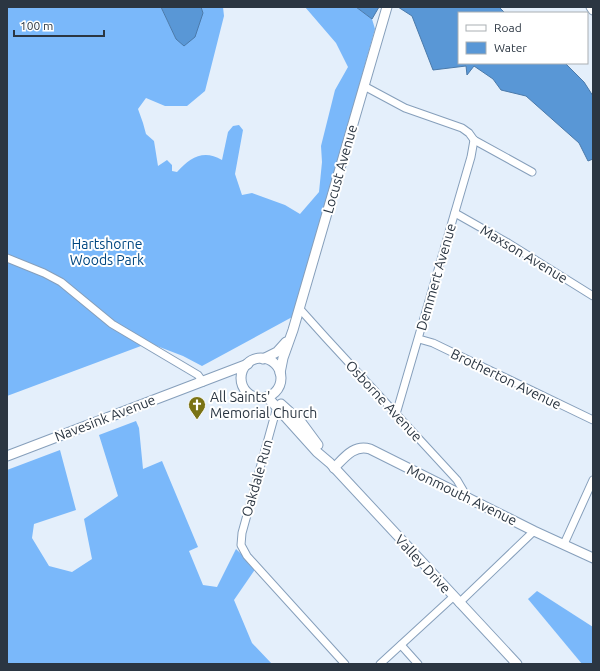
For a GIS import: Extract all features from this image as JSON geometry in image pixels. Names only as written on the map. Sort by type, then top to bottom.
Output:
[{"type":"main road","name":"Locust Avenue","points":[[280,373],[283,358],[293,330],[386,10]]},
{"type":"main road","name":"Locust Avenue","points":[[263,358],[277,352],[283,346],[293,330]]},
{"type":"main road","points":[[263,358],[273,362],[278,368],[280,373],[280,383],[276,391],[266,397],[257,397],[250,394],[245,388],[242,380],[243,372],[248,364],[263,358]]},
{"type":"main road","name":"Navesink Avenue","points":[[7,456],[248,364]]},
{"type":"main road","name":"Navesink Avenue","points":[[203,382],[233,375],[239,376],[242,380]]},
{"type":"main road","name":"Valley Drive","points":[[276,391],[279,403],[301,422],[332,465]]},
{"type":"main road","name":"Valley Drive","points":[[266,397],[317,452],[332,465],[517,664]]},
{"type":"main road","name":"Monmouth Avenue","points":[[332,465],[353,450],[358,448],[367,448],[467,496],[534,531],[593,558]]},
{"type":"street","points":[[364,86],[405,108],[462,128],[469,133],[474,140],[532,172]]},
{"type":"street","name":"Demmert Avenue","points":[[396,414],[472,157],[474,140]]},
{"type":"street","name":"Maxson Avenue","points":[[455,213],[508,243],[593,296]]},
{"type":"street","points":[[7,258],[44,273],[61,282],[112,324],[198,375],[203,382]]},
{"type":"street","name":"Osborne Avenue","points":[[299,308],[457,480],[467,496]]},
{"type":"street","name":"Brotherton Avenue","points":[[419,339],[433,343],[593,420]]},
{"type":"street","name":"Oakdale Run","points":[[277,408],[242,533],[242,548],[344,664]]},
{"type":"street","points":[[564,544],[593,480]]},
{"type":"street","points":[[380,664],[456,600],[534,531]]},
{"type":"street","points":[[401,645],[418,664]]},
{"type":"green space","name":"Hartshorne Woods Park","points":[[7,7],[161,7],[176,39],[203,13],[201,7],[223,7],[224,16],[205,91],[187,106],[165,106],[146,98],[138,109],[146,134],[154,141],[158,166],[167,160],[172,165],[172,171],[177,172],[192,159],[203,155],[209,155],[222,160],[228,132],[233,126],[239,125],[243,130],[235,174],[242,195],[252,193],[285,205],[300,214],[319,192],[322,162],[321,146],[335,90],[348,67],[336,43],[305,7],[356,7],[372,19],[375,29],[294,316],[202,366],[183,356],[149,343],[7,396]]},
{"type":"green space","points":[[136,421],[139,428],[143,469],[162,461],[198,547],[189,551],[203,585],[217,587],[236,549],[256,568],[234,600],[252,643],[272,664],[7,664],[7,470],[60,450],[76,510],[34,524],[32,538],[49,566],[72,572],[92,559],[84,519],[118,496],[99,435]]},
{"type":"green space","points":[[537,591],[593,627],[593,664],[582,664],[528,599]]},
{"type":"water","points":[[161,7],[201,7],[203,13],[195,37],[184,46],[176,39]]},
{"type":"water","points":[[356,7],[379,7],[372,19]]},
{"type":"water","points":[[398,7],[499,7],[504,12],[458,12],[458,64],[566,64],[584,82],[593,96],[593,159],[588,161],[579,143],[526,96],[501,90],[493,79],[474,66],[467,75],[466,66],[433,70],[412,16]]},
{"type":"place","name":"All Saints' Memorial Church","points":[[197,420]]}]
